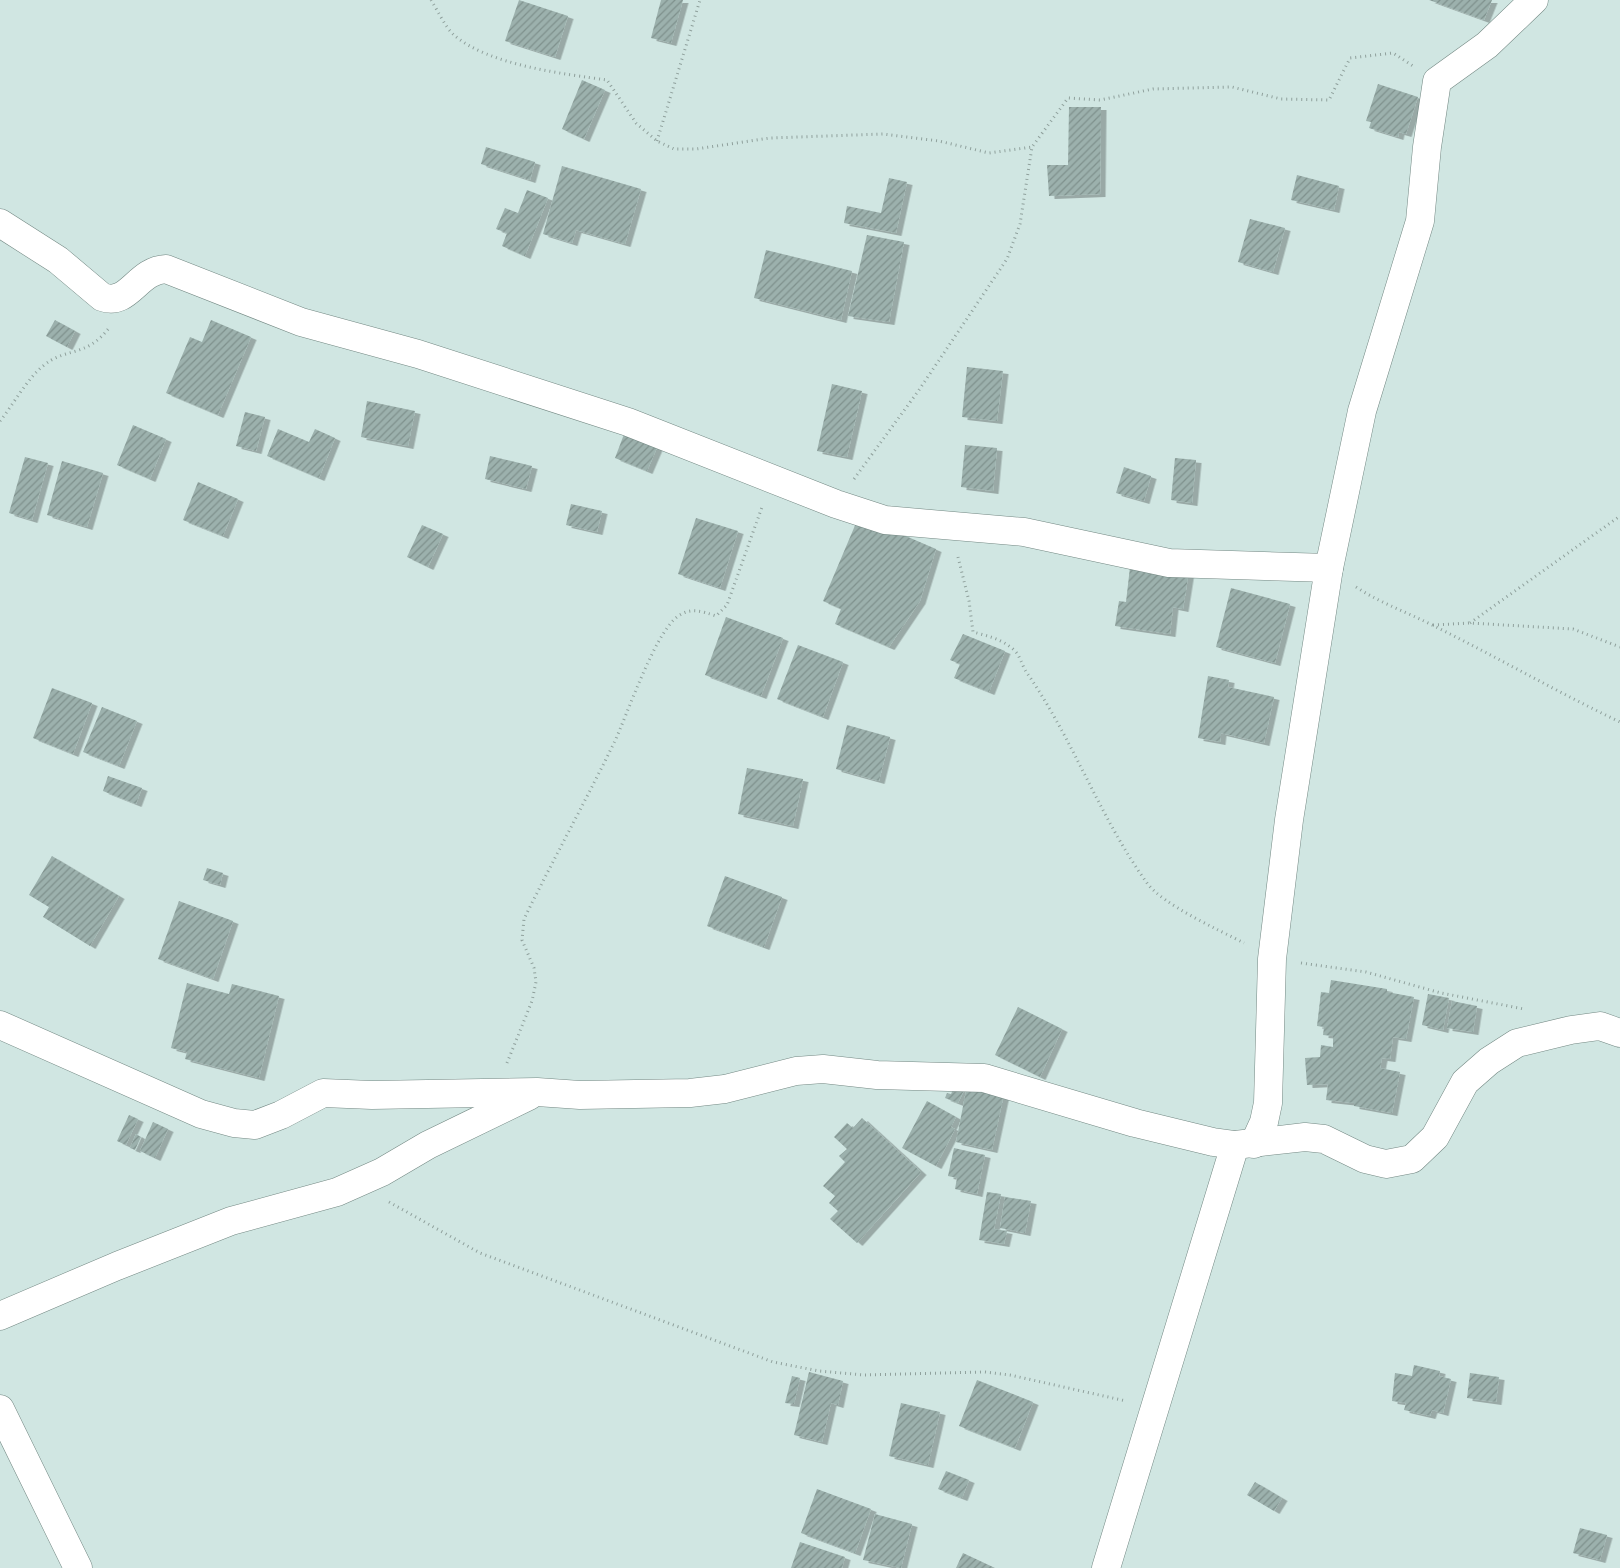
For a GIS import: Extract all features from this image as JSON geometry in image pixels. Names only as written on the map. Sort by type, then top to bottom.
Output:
[{"type":"street","points":[[1106,1568],[1155,1407],[1244,1144],[1264,1122],[1268,1103],[1272,959],[1290,820],[1329,568],[1362,411],[1420,221],[1427,147],[1437,81],[1487,45],[1534,0]]},
{"type":"street","points":[[0,223],[58,260],[102,298],[118,300],[149,272],[166,269],[301,322],[418,354],[628,422],[836,504],[885,520],[1024,532],[1169,563],[1329,568]]},
{"type":"street","points":[[0,1025],[201,1114],[234,1124],[255,1125],[281,1115],[324,1093],[372,1095],[537,1092],[580,1095],[690,1093],[725,1090],[796,1072],[823,1069],[878,1075],[984,1078],[1135,1123],[1213,1142],[1244,1144],[1305,1137],[1324,1139],[1365,1159],[1386,1164],[1412,1159],[1435,1137],[1465,1082],[1489,1060],[1517,1043],[1571,1030],[1600,1026],[1620,1032]]},
{"type":"street","points":[[0,1316],[117,1266],[231,1221],[337,1192],[537,1092]]},
{"type":"street","points":[[0,1409],[78,1568]]},
{"type":"path","points":[[431,0],[452,34],[468,46],[536,70],[607,80],[636,123],[657,141],[674,149],[696,149],[770,138],[883,134],[938,141],[989,153],[1032,147]]},
{"type":"path","points":[[657,141],[700,0]]},
{"type":"path","points":[[836,504],[919,390],[1007,259],[1020,224],[1032,147],[1068,98],[1100,100],[1152,89],[1232,87],[1281,99],[1329,100],[1350,58],[1393,54],[1437,81]]},
{"type":"path","points":[[0,421],[42,366],[55,358],[86,349],[101,338],[114,321],[128,292]]},
{"type":"path","points":[[495,1093],[532,1001],[536,982],[534,968],[522,940],[524,919],[615,742],[660,638],[675,618],[687,611],[699,611],[716,616],[727,605],[763,504],[758,474]]},
{"type":"path","points":[[1470,623],[1620,516]]},
{"type":"path","points":[[943,525],[958,558],[969,601],[972,632],[994,637],[1015,651],[1025,671],[1044,695],[1089,786],[1148,885],[1175,906],[1272,959],[1366,972],[1441,993],[1528,1010]]},
{"type":"path","points":[[1329,568],[1363,591],[1398,611],[1432,625],[1564,695],[1620,722]]},
{"type":"path","points":[[1432,625],[1470,623],[1573,629],[1620,647]]},
{"type":"path","points":[[356,1184],[480,1253],[773,1362],[819,1371],[864,1375],[985,1372],[1010,1375],[1155,1407]]},
{"type":"building","points":[[519,0],[568,16],[555,57],[505,41]]},
{"type":"building","points":[[661,0],[683,0],[671,43],[651,38]]},
{"type":"building","points":[[1429,0],[1492,0],[1484,20]]},
{"type":"building","points":[[582,80],[605,90],[584,139],[562,129]]},
{"type":"building","points":[[1378,84],[1418,97],[1406,134],[1399,132],[1398,137],[1369,128],[1371,122],[1366,121]]},
{"type":"building","points":[[1069,107],[1101,107],[1100,194],[1049,196],[1047,165],[1068,165]]},
{"type":"building","points":[[486,147],[535,162],[530,180],[481,164]]},
{"type":"building","points":[[562,166],[641,189],[625,244],[576,230],[572,243],[543,234]]},
{"type":"building","points":[[1297,175],[1339,186],[1334,210],[1291,200]]},
{"type":"building","points":[[889,178],[907,182],[896,233],[844,223],[847,206],[881,213]]},
{"type":"building","points":[[527,190],[548,198],[525,256],[502,246],[507,233],[496,229],[505,208],[518,213]]},
{"type":"building","points":[[1250,219],[1285,228],[1273,272],[1238,262]]},
{"type":"building","points":[[867,235],[904,242],[889,322],[848,316]]},
{"type":"building","points":[[766,250],[852,271],[841,320],[754,298]]},
{"type":"building","points":[[55,320],[75,331],[67,347],[46,336]]},
{"type":"building","points":[[211,320],[251,337],[218,415],[166,393],[190,337],[202,342]]},
{"type":"building","points":[[967,367],[1003,371],[997,421],[962,417]]},
{"type":"building","points":[[832,384],[862,391],[847,457],[817,451]]},
{"type":"building","points":[[367,401],[415,411],[408,446],[361,437]]},
{"type":"building","points":[[245,412],[265,417],[256,451],[236,446]]},
{"type":"building","points":[[133,425],[166,439],[150,479],[117,465]]},
{"type":"building","points":[[278,429],[309,442],[315,429],[335,438],[319,478],[267,456]]},
{"type":"building","points":[[626,429],[659,443],[647,471],[615,458]]},
{"type":"building","points":[[965,445],[997,448],[993,491],[961,487]]},
{"type":"building","points":[[490,456],[532,466],[526,489],[485,479]]},
{"type":"building","points":[[25,457],[48,463],[32,520],[9,513]]},
{"type":"building","points":[[1175,458],[1196,460],[1192,503],[1171,500]]},
{"type":"building","points":[[62,461],[103,473],[87,527],[47,515]]},
{"type":"building","points":[[1124,467],[1151,476],[1144,501],[1116,493]]},
{"type":"building","points":[[198,482],[238,499],[223,536],[183,520]]},
{"type":"building","points":[[571,504],[602,511],[597,532],[566,525]]},
{"type":"building","points":[[859,516],[936,549],[920,601],[889,647],[835,624],[841,609],[823,601]]},
{"type":"building","points":[[696,518],[738,531],[720,588],[678,574]]},
{"type":"building","points":[[422,525],[443,534],[428,567],[407,557]]},
{"type":"building","points":[[1130,567],[1189,571],[1183,609],[1173,607],[1170,634],[1115,626],[1119,601],[1126,602]]},
{"type":"building","points":[[1231,588],[1290,604],[1275,663],[1216,647]]},
{"type":"building","points":[[726,617],[783,638],[761,696],[705,675]]},
{"type":"building","points":[[963,634],[1005,651],[989,692],[954,678],[960,664],[950,660]]},
{"type":"building","points":[[798,645],[843,662],[823,717],[777,699]]},
{"type":"building","points":[[1208,676],[1229,680],[1228,687],[1274,697],[1264,743],[1221,733],[1220,742],[1198,738]]},
{"type":"building","points":[[52,688],[92,703],[73,754],[33,738]]},
{"type":"building","points":[[102,707],[137,721],[119,766],[83,752]]},
{"type":"building","points":[[847,725],[890,737],[879,781],[836,769]]},
{"type":"building","points":[[747,768],[803,779],[793,826],[738,814]]},
{"type":"building","points":[[108,776],[142,788],[136,804],[103,791]]},
{"type":"building","points":[[52,856],[119,896],[90,946],[43,917],[49,907],[29,895]]},
{"type":"building","points":[[207,868],[223,873],[220,885],[203,880]]},
{"type":"building","points":[[725,876],[782,897],[764,947],[707,926]]},
{"type":"building","points":[[179,901],[233,921],[213,979],[158,959]]},
{"type":"building","points":[[1331,980],[1387,989],[1387,992],[1414,997],[1406,1039],[1393,1037],[1390,1059],[1382,1058],[1380,1068],[1400,1072],[1392,1113],[1354,1106],[1354,1103],[1326,1100],[1328,1084],[1307,1085],[1305,1058],[1320,1057],[1321,1045],[1333,1047],[1333,1036],[1323,1035],[1324,1027],[1317,1026],[1321,992],[1329,993]]},
{"type":"building","points":[[187,983],[229,994],[232,984],[279,996],[259,1078],[185,1059],[187,1052],[171,1048]]},
{"type":"building","points":[[1428,994],[1449,998],[1443,1030],[1422,1025]]},
{"type":"building","points":[[1452,1001],[1477,1006],[1473,1032],[1447,1028]]},
{"type":"building","points":[[1018,1007],[1062,1029],[1040,1077],[995,1055]]},
{"type":"building","points":[[956,1083],[965,1088],[958,1103],[945,1098],[947,1093],[951,1094]]},
{"type":"building","points":[[967,1086],[1004,1094],[992,1150],[956,1142]]},
{"type":"building","points":[[927,1101],[956,1117],[951,1127],[955,1129],[936,1166],[902,1148]]},
{"type":"building","points":[[129,1115],[138,1119],[126,1145],[117,1141]]},
{"type":"building","points":[[862,1118],[921,1172],[857,1243],[830,1219],[838,1211],[829,1203],[835,1196],[823,1186],[845,1162],[839,1156],[847,1149],[834,1137],[847,1123],[853,1128]]},
{"type":"building","points":[[153,1122],[168,1129],[155,1158],[140,1151]]},
{"type":"building","points":[[136,1134],[141,1137],[135,1150],[130,1148]]},
{"type":"building","points":[[954,1148],[985,1155],[977,1194],[955,1189],[957,1178],[948,1176]]},
{"type":"building","points":[[987,1192],[1001,1194],[994,1229],[1007,1231],[1004,1244],[979,1240]]},
{"type":"building","points":[[1005,1197],[1031,1201],[1025,1233],[1000,1228]]},
{"type":"building","points":[[1414,1365],[1440,1371],[1439,1376],[1451,1379],[1443,1413],[1432,1410],[1430,1416],[1404,1410],[1406,1403],[1392,1401],[1395,1373],[1412,1376]]},
{"type":"building","points":[[809,1372],[843,1381],[838,1405],[831,1403],[822,1442],[794,1435]]},
{"type":"building","points":[[1470,1373],[1499,1377],[1496,1402],[1467,1398]]},
{"type":"building","points":[[792,1376],[800,1378],[794,1404],[785,1403]]},
{"type":"building","points":[[977,1380],[1033,1402],[1015,1448],[959,1426]]},
{"type":"building","points":[[901,1403],[940,1412],[928,1465],[889,1456]]},
{"type":"building","points":[[946,1471],[969,1480],[962,1498],[938,1489]]},
{"type":"building","points":[[1255,1482],[1282,1498],[1274,1511],[1247,1495]]},
{"type":"building","points":[[817,1489],[871,1509],[855,1553],[801,1533]]},
{"type":"building","points":[[875,1514],[912,1524],[901,1568],[863,1560]]},
{"type":"building","points":[[1580,1528],[1607,1535],[1600,1560],[1573,1553]]},
{"type":"building","points":[[800,1542],[845,1557],[842,1568],[791,1568]]},
{"type":"building","points":[[963,1553],[995,1568],[956,1568]]}]
